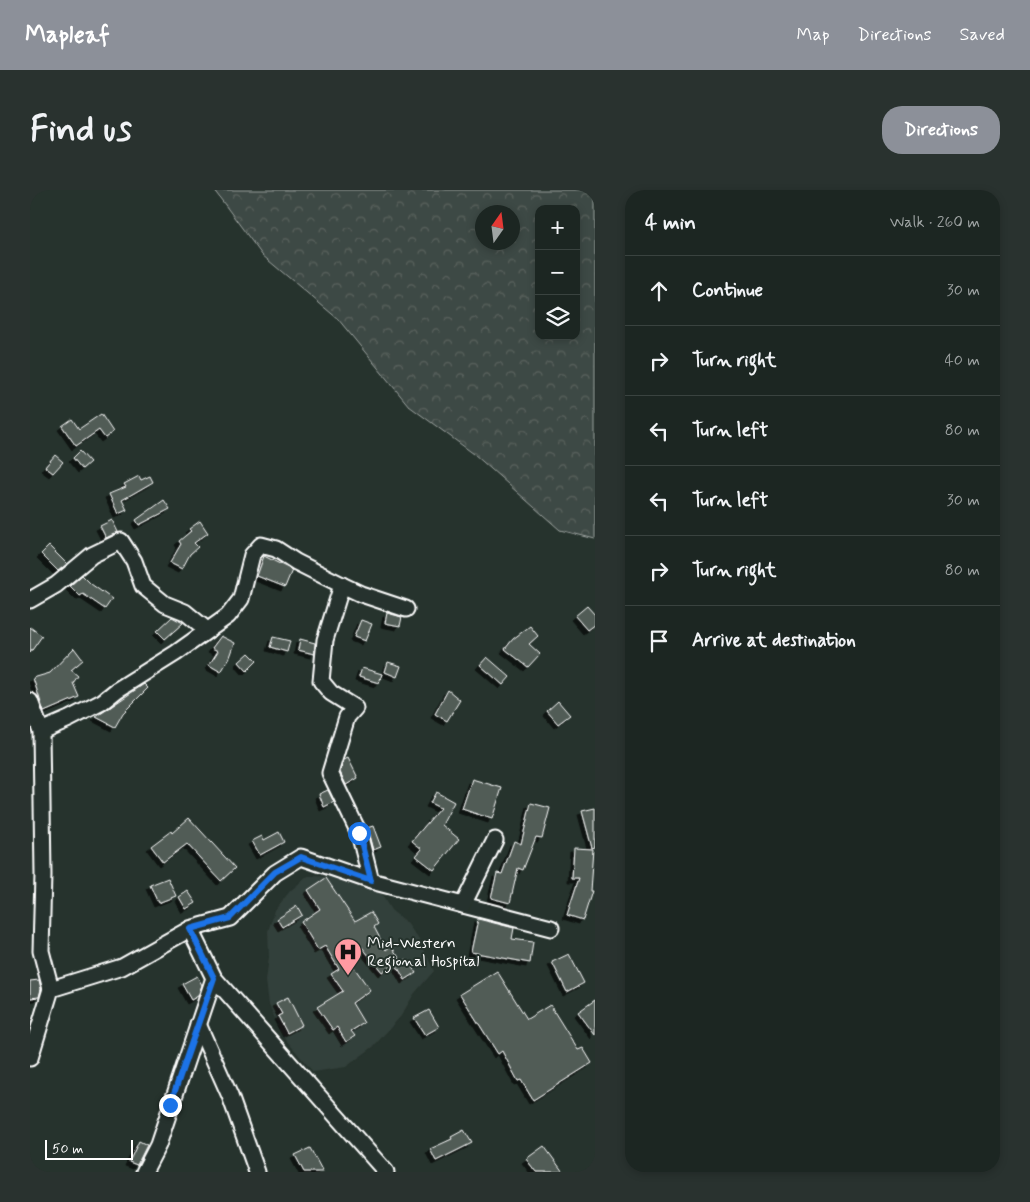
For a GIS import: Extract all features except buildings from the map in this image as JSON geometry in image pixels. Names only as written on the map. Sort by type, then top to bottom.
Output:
[{"type":"street","points":[[30,600],[56,585],[92,555],[121,541],[134,561],[143,586],[166,604],[185,612],[207,630]]},
{"type":"street","points":[[41,731],[102,702],[228,616],[241,599],[252,555],[261,545],[276,549],[296,562],[361,594],[406,609]]},
{"type":"street","points":[[342,585],[325,640],[321,681],[331,693],[355,708],[347,717],[330,773],[359,833],[371,881]]},
{"type":"street","points":[[30,701],[41,731],[43,875],[41,951],[51,989],[30,1058]]},
{"type":"street","points":[[463,905],[496,840]]},
{"type":"street","points":[[51,989],[122,967],[190,929],[230,918],[275,872],[301,857],[371,881],[551,928]]},
{"type":"street","points":[[190,929],[214,978],[386,1172]]},
{"type":"street","points":[[144,1172],[158,1145],[214,978]]},
{"type":"street","points":[[198,1024],[230,1096],[258,1172]]},
{"type":"shaded area","name":"Mid-Western Regional Hospital","points":[[308,876],[338,877],[380,892],[391,910],[407,923],[420,941],[434,971],[414,994],[401,1016],[373,1047],[346,1067],[313,1072],[281,1034],[269,1004],[266,981],[269,957],[268,931],[275,910],[290,891]],"holes":[[[327,907],[344,935],[318,950],[301,922]],[[352,1003],[364,1023],[357,1027],[346,1007]],[[293,1009],[302,1025],[287,1032]],[[348,1025],[355,1036],[346,1041],[339,1031]]]},
{"type":"green space","points":[[214,190],[595,190],[595,539],[560,530],[474,454],[409,406],[338,319],[262,255]]},
{"type":"place","name":"Mid-Western Regional Hospital","points":[[348,976]]},
{"type":"route","points":[[170,1105],[214,978],[190,929],[230,918],[275,872],[301,857],[371,881],[359,833]]}]
